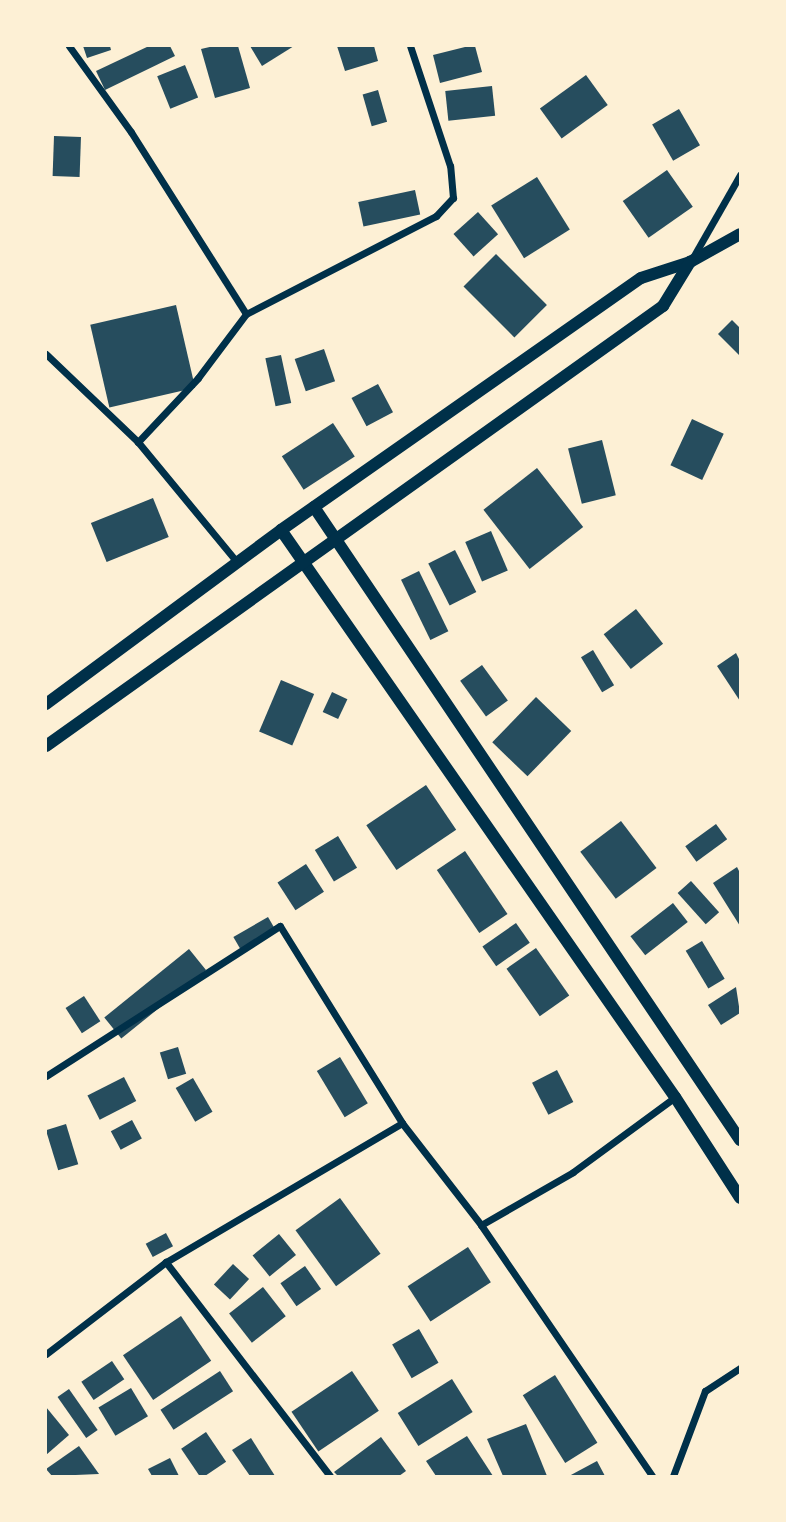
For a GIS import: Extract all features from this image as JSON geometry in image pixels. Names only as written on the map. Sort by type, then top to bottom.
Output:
[{"type":"street","points":[[69,46],[131,132],[246,314]]},
{"type":"street","points":[[138,442],[198,378],[246,314],[436,216],[453,198],[450,166],[410,46]]},
{"type":"street","points":[[46,746],[663,306],[740,175]]},
{"type":"street","points":[[46,704],[281,530],[640,278],[690,262],[740,234]]},
{"type":"street","points":[[46,354],[138,442],[237,562]]},
{"type":"street","points":[[314,507],[740,1140]]},
{"type":"street","points":[[281,530],[675,1097],[740,1198]]},
{"type":"street","points":[[46,1076],[280,926],[402,1123],[481,1225],[652,1476]]},
{"type":"street","points":[[481,1225],[573,1172],[675,1097]]},
{"type":"street","points":[[46,1354],[166,1262],[402,1123]]},
{"type":"street","points":[[166,1262],[330,1476]]},
{"type":"street","points":[[673,1476],[705,1391],[740,1368]]},
{"type":"building","points":[[83,46],[110,46],[111,50],[87,58]]},
{"type":"building","points":[[149,46],[170,46],[175,56],[105,90],[96,71]]},
{"type":"building","points":[[238,46],[250,88],[215,98],[201,49]]},
{"type":"building","points":[[250,46],[294,46],[262,66]]},
{"type":"building","points":[[337,46],[374,46],[378,61],[345,71]]},
{"type":"building","points":[[475,46],[482,72],[440,83],[433,55]]},
{"type":"building","points":[[185,65],[198,97],[170,109],[157,76]]},
{"type":"building","points":[[586,75],[608,105],[562,138],[540,109]]},
{"type":"building","points":[[492,86],[495,116],[448,121],[445,91]]},
{"type":"building","points":[[378,90],[387,122],[372,126],[363,94]]},
{"type":"building","points":[[679,109],[700,145],[673,161],[652,124]]},
{"type":"building","points":[[54,136],[81,137],[80,177],[53,176]]},
{"type":"building","points":[[667,170],[693,207],[649,238],[623,201]]},
{"type":"building","points":[[537,177],[570,230],[524,258],[491,206]]},
{"type":"building","points":[[415,190],[420,214],[363,227],[358,202]]},
{"type":"building","points":[[478,212],[498,234],[474,256],[453,234]]},
{"type":"building","points":[[496,254],[547,305],[514,337],[463,287]]},
{"type":"building","points":[[176,305],[195,388],[109,408],[90,325]]},
{"type":"building","points":[[732,320],[740,328],[740,356],[718,334]]},
{"type":"building","points":[[324,349],[335,381],[306,391],[295,359]]},
{"type":"building","points":[[281,355],[291,403],[276,406],[265,358]]},
{"type":"building","points":[[378,384],[393,412],[367,426],[352,398]]},
{"type":"building","points":[[692,419],[724,434],[702,480],[670,465]]},
{"type":"building","points":[[333,423],[355,457],[304,490],[282,456]]},
{"type":"building","points":[[602,440],[616,495],[582,504],[568,448]]},
{"type":"building","points":[[537,468],[583,527],[530,569],[483,510]]},
{"type":"building","points":[[153,498],[169,537],[107,562],[91,523]]},
{"type":"building","points":[[491,531],[508,571],[482,582],[465,542]]},
{"type":"building","points":[[455,550],[476,592],[450,605],[428,564]]},
{"type":"building","points":[[419,571],[448,631],[430,640],[401,580]]},
{"type":"building","points":[[636,609],[663,644],[631,669],[604,634]]},
{"type":"building","points":[[593,650],[614,685],[602,692],[581,657]]},
{"type":"building","points":[[736,653],[740,661],[740,701],[717,666]]},
{"type":"building","points":[[482,665],[508,701],[486,716],[460,681]]},
{"type":"building","points":[[281,680],[314,694],[292,746],[259,732]]},
{"type":"building","points":[[332,692],[347,699],[338,719],[323,712]]},
{"type":"building","points":[[536,697],[571,731],[527,776],[492,742]]},
{"type":"building","points":[[426,785],[456,830],[397,870],[366,825]]},
{"type":"building","points":[[621,821],[657,868],[616,899],[580,852]]},
{"type":"building","points":[[716,824],[727,839],[696,862],[685,846]]},
{"type":"building","points":[[338,836],[357,868],[334,882],[315,850]]},
{"type":"building","points":[[465,851],[507,914],[479,933],[437,870]]},
{"type":"building","points":[[306,864],[324,892],[295,910],[277,883]]},
{"type":"building","points":[[737,867],[740,873],[740,926],[713,883]]},
{"type":"building","points":[[691,881],[719,912],[706,924],[678,893]]},
{"type":"building","points":[[673,903],[688,922],[645,955],[630,936]]},
{"type":"building","points":[[268,917],[276,931],[241,951],[233,937]]},
{"type":"building","points":[[516,923],[530,943],[496,966],[482,947]]},
{"type":"building","points":[[702,941],[725,979],[708,989],[686,951]]},
{"type":"building","points":[[536,948],[569,996],[540,1016],[507,969]]},
{"type":"building","points":[[189,949],[206,970],[121,1039],[104,1018]]},
{"type":"building","points":[[736,987],[740,1013],[721,1025],[708,1005]]},
{"type":"building","points":[[84,996],[100,1021],[82,1033],[66,1008]]},
{"type":"building","points":[[178,1047],[186,1074],[168,1079],[160,1053]]},
{"type":"building","points":[[340,1057],[368,1103],[345,1117],[317,1071]]},
{"type":"building","points":[[557,1070],[573,1102],[548,1115],[532,1083]]},
{"type":"building","points":[[124,1077],[136,1101],[100,1120],[87,1096]]},
{"type":"building","points":[[193,1078],[212,1112],[195,1122],[176,1088]]},
{"type":"building","points":[[132,1120],[142,1139],[121,1150],[111,1131]]},
{"type":"building","points":[[66,1124],[78,1164],[58,1170],[46,1130]]},
{"type":"building","points":[[340,1198],[381,1254],[336,1286],[296,1230]]},
{"type":"building","points":[[166,1233],[173,1246],[153,1257],[146,1244]]},
{"type":"building","points":[[279,1234],[296,1255],[270,1276],[253,1255]]},
{"type":"building","points":[[468,1247],[491,1282],[430,1321],[408,1286]]},
{"type":"building","points":[[233,1264],[249,1279],[230,1299],[214,1284]]},
{"type":"building","points":[[305,1266],[321,1289],[296,1306],[280,1283]]},
{"type":"building","points":[[263,1287],[286,1316],[252,1343],[229,1313]]},
{"type":"building","points":[[181,1316],[211,1361],[153,1400],[123,1355]]},
{"type":"building","points":[[419,1329],[438,1363],[412,1378],[392,1344]]},
{"type":"building","points":[[112,1361],[124,1379],[94,1400],[81,1382]]},
{"type":"building","points":[[220,1371],[233,1391],[174,1430],[160,1410]]},
{"type":"building","points":[[352,1371],[379,1411],[318,1452],[291,1412]]},
{"type":"building","points":[[555,1375],[597,1443],[565,1463],[523,1395]]},
{"type":"building","points":[[452,1379],[473,1412],[418,1446],[398,1413]]},
{"type":"building","points":[[131,1388],[148,1416],[115,1436],[98,1408]]},
{"type":"building","points":[[69,1389],[98,1430],[86,1438],[58,1397]]},
{"type":"building","points":[[46,1407],[69,1435],[46,1455]]},
{"type":"building","points":[[526,1424],[547,1476],[503,1476],[487,1439]]},
{"type":"building","points":[[206,1432],[226,1462],[205,1476],[199,1476],[181,1449]]},
{"type":"building","points":[[467,1436],[493,1476],[436,1476],[426,1461]]},
{"type":"building","points":[[381,1437],[406,1471],[399,1476],[338,1476],[334,1472]]},
{"type":"building","points":[[251,1438],[275,1476],[250,1476],[232,1450]]},
{"type":"building","points":[[79,1446],[99,1474],[52,1476],[46,1469]]},
{"type":"building","points":[[170,1458],[179,1476],[152,1476],[148,1469]]},
{"type":"building","points":[[597,1461],[605,1476],[569,1476]]}]
